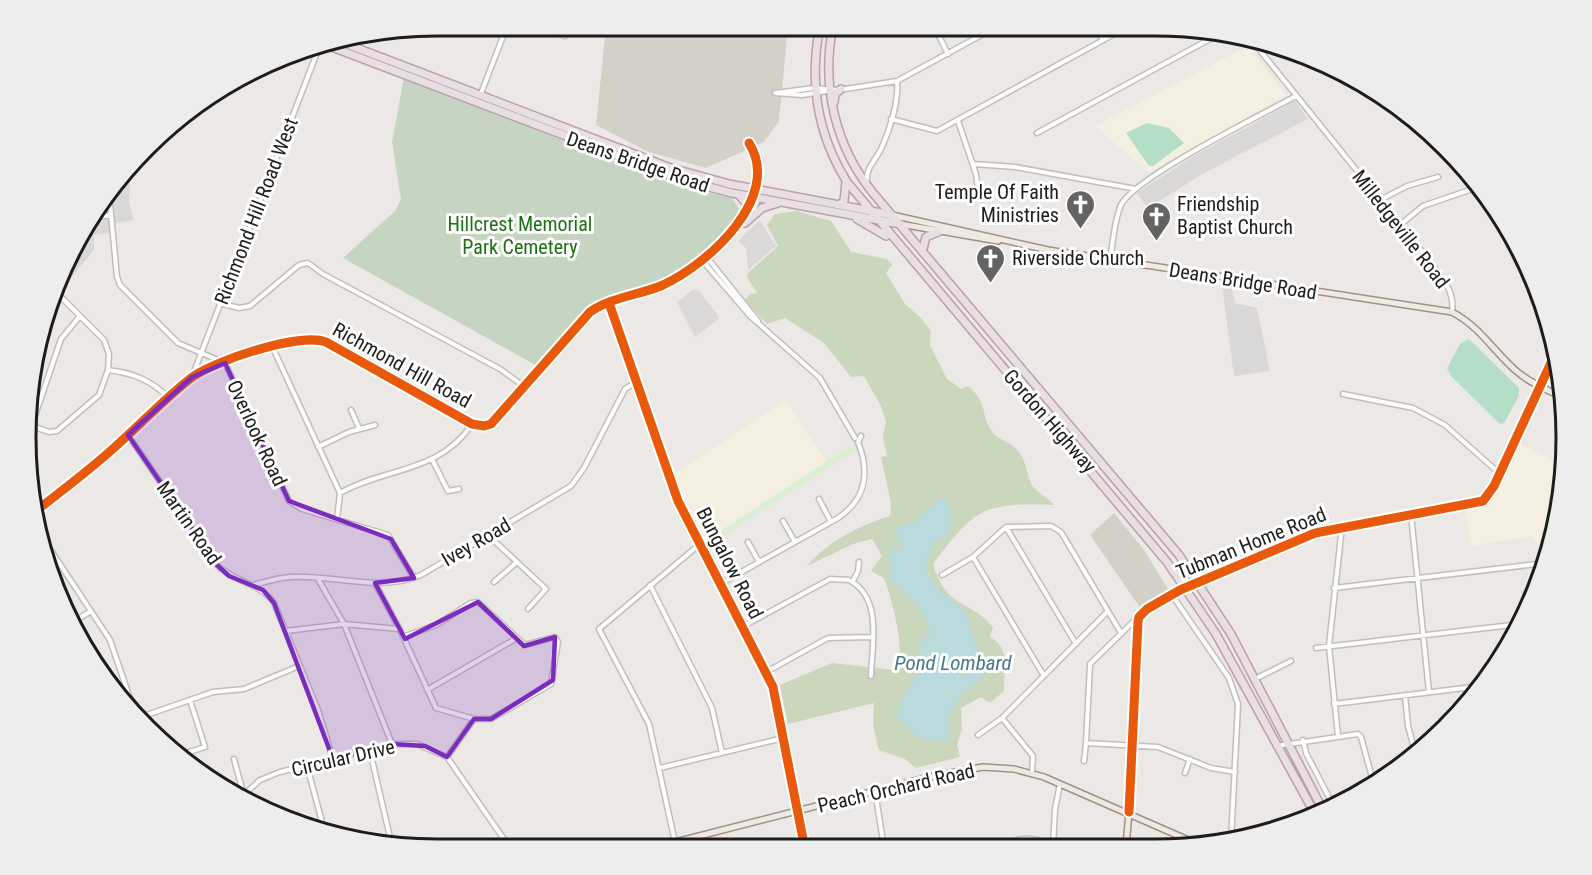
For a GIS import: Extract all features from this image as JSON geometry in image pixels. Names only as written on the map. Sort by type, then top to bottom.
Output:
[{"type":"highway","name":"Gordon Highway","points":[[819,36],[816,91],[827,141],[844,177],[876,220],[1147,535],[1186,588],[1237,673],[1310,807]]},
{"type":"highway","name":"Gordon Highway","points":[[832,36],[829,62],[830,90],[838,128],[851,160],[870,188],[927,257],[1149,517],[1199,583],[1255,679],[1319,803]]},
{"type":"highway","name":"Deans Bridge Road","points":[[351,46],[649,170],[732,193],[797,205],[892,215]]},
{"type":"highway","name":"Deans Bridge Road","points":[[335,50],[668,167],[757,189],[798,196],[876,220],[900,224]]},
{"type":"highway","points":[[838,128],[834,100],[835,94],[841,89]]},
{"type":"highway","points":[[844,177],[847,189],[840,209],[878,230],[907,256]]},
{"type":"highway","points":[[732,193],[744,199],[747,213]]},
{"type":"highway","points":[[745,223],[766,206],[785,202]]},
{"type":"highway","points":[[927,257],[922,246],[923,241],[927,235],[938,231]]},
{"type":"main road","name":"Deans Bridge Road","points":[[892,215],[992,237],[999,241]]},
{"type":"main road","name":"Deans Bridge Road","points":[[900,224],[990,242],[999,241],[1452,312]]},
{"type":"main road","name":"Milledgeville Road","points":[[1452,312],[1475,326],[1515,371],[1539,387],[1554,393]]},
{"type":"main road","name":"Peach Orchard Road","points":[[687,839],[934,776],[982,767],[1032,773],[1129,812],[1184,838]]},
{"type":"main road","points":[[1127,839],[1129,812]]},
{"type":"street","points":[[478,99],[503,36]]},
{"type":"street","points":[[939,36],[948,54]]},
{"type":"street","points":[[779,93],[841,89],[897,81],[980,36]]},
{"type":"street","points":[[1101,36],[1103,40]]},
{"type":"street","points":[[891,119],[937,131],[1110,36]]},
{"type":"street","points":[[1037,133],[1209,39]]},
{"type":"street","name":"Milledgeville Road","points":[[1261,51],[1450,289],[1453,302],[1452,312]]},
{"type":"street","name":"Richmond Hill Road West","points":[[192,377],[318,54]]},
{"type":"street","points":[[870,188],[866,180],[871,165],[882,146],[891,119],[898,91],[897,81]]},
{"type":"street","points":[[1110,260],[1121,204],[1137,189],[1176,162],[1296,96]]},
{"type":"street","points":[[958,121],[977,183]]},
{"type":"street","name":"Richmond Hill Road","points":[[42,506],[128,435],[192,377],[272,346],[303,339],[322,341],[472,424],[484,426],[491,424],[595,308],[668,282],[745,223],[757,189],[756,158],[750,142]]},
{"type":"street","points":[[851,160],[859,167],[871,165]]},
{"type":"street","points":[[973,164],[1015,166],[1137,189]]},
{"type":"street","points":[[1380,200],[1407,186],[1438,177]]},
{"type":"street","points":[[1400,225],[1423,206],[1470,190]]},
{"type":"street","name":"Richmond Hill Road","points":[[732,232],[756,197]]},
{"type":"street","name":"Overlook Road","points":[[111,205],[117,277],[120,285],[178,343],[225,363],[289,501],[302,509],[388,535],[414,578]]},
{"type":"street","points":[[103,216],[111,215]]},
{"type":"street","points":[[703,257],[750,316],[820,378],[855,438]]},
{"type":"street","points":[[220,303],[236,308],[246,307],[258,301],[301,264],[310,264],[430,334],[500,369],[525,387]]},
{"type":"street","points":[[36,428],[49,432],[57,431],[99,395],[108,370],[109,354],[104,340],[61,297]]},
{"type":"street","name":"Bungalow Road","points":[[609,303],[671,485],[775,694],[803,839]]},
{"type":"street","points":[[37,411],[61,339],[80,316]]},
{"type":"street","points":[[272,346],[340,493],[338,519]]},
{"type":"street","name":"Tubman Home Road","points":[[1084,761],[1090,664],[1139,616],[1186,588],[1301,538],[1342,525],[1483,501],[1490,494],[1522,430],[1549,366]]},
{"type":"street","points":[[108,370],[141,377],[157,386],[169,398]]},
{"type":"street","name":"Ivey Road","points":[[253,585],[290,577],[375,583],[414,578],[573,484],[625,389],[636,382]]},
{"type":"street","points":[[1343,394],[1413,408],[1445,425],[1499,473]]},
{"type":"street","points":[[351,410],[359,428]]},
{"type":"street","points":[[340,493],[361,483],[410,469],[432,459],[454,447],[472,424]]},
{"type":"street","points":[[318,447],[359,428],[375,425]]},
{"type":"street","name":"Martin Road","points":[[128,435],[209,555],[229,576],[263,590],[274,603],[318,710],[333,759]]},
{"type":"street","points":[[720,584],[795,543],[851,508],[863,488],[865,461],[858,442],[861,436]]},
{"type":"street","points":[[432,459],[448,491],[459,489]]},
{"type":"street","points":[[819,499],[831,522]]},
{"type":"street","points":[[1411,514],[1429,692]]},
{"type":"street","points":[[783,521],[795,543]]},
{"type":"street","points":[[1338,736],[1329,646],[1342,525]]},
{"type":"street","points":[[942,575],[973,557],[1006,527],[1054,526],[1061,531],[1121,633]]},
{"type":"street","points":[[1006,527],[1076,644]]},
{"type":"street","points":[[488,535],[546,589],[528,609]]},
{"type":"street","points":[[748,542],[759,562]]},
{"type":"street","points":[[674,839],[649,724],[599,629],[700,544]]},
{"type":"street","points":[[54,554],[112,643],[129,694]]},
{"type":"street","points":[[973,557],[1044,676]]},
{"type":"street","points":[[495,582],[517,562]]},
{"type":"street","points":[[853,581],[859,562]]},
{"type":"street","points":[[1334,588],[1536,564]]},
{"type":"street","points":[[742,627],[830,579],[842,578],[853,581],[870,603],[872,637],[870,676]]},
{"type":"street","points":[[318,579],[344,624],[392,744]]},
{"type":"street","points":[[375,583],[400,630],[403,638],[436,708],[474,719],[491,718],[546,687],[553,680],[558,642],[555,637],[525,645],[478,602],[471,603],[436,625],[403,638]]},
{"type":"street","points":[[650,585],[712,708],[722,753]]},
{"type":"street","points":[[1172,595],[1228,678],[1239,710],[1232,831]]},
{"type":"street","points":[[79,618],[91,610]]},
{"type":"street","points":[[978,735],[1002,718],[1108,611]]},
{"type":"street","points":[[1129,812],[1139,616]]},
{"type":"street","points":[[286,631],[344,624],[400,630]]},
{"type":"street","points":[[1316,648],[1509,625]]},
{"type":"street","points":[[765,672],[828,638],[872,637]]},
{"type":"street","points":[[427,690],[517,638]]},
{"type":"street","points":[[1255,679],[1291,661]]},
{"type":"street","points":[[147,714],[213,692],[244,689],[299,666]]},
{"type":"street","points":[[1228,678],[1237,673]]},
{"type":"street","points":[[1334,704],[1468,687]]},
{"type":"street","points":[[1405,695],[1408,726],[1413,744]]},
{"type":"street","points":[[189,752],[205,747],[190,700]]},
{"type":"street","points":[[1002,718],[1033,756],[1032,773]]},
{"type":"street","points":[[474,719],[447,758],[504,839]]},
{"type":"street","points":[[1275,746],[1302,740],[1356,734],[1361,737],[1371,775]]},
{"type":"street","points":[[660,768],[783,738]]},
{"type":"street","points":[[1302,740],[1330,799]]},
{"type":"street","points":[[1086,742],[1158,747],[1216,770],[1235,772]]},
{"type":"street","name":"Circular Drive","points":[[249,792],[260,780],[392,744],[425,746],[447,758]]},
{"type":"street","points":[[370,751],[390,836]]},
{"type":"street","name":"Circular Drive","points":[[234,759],[243,788]]},
{"type":"street","points":[[1185,773],[1190,759]]},
{"type":"street","points":[[307,766],[322,822]]},
{"type":"street","points":[[1053,839],[1055,809],[1060,784]]},
{"type":"street","points":[[875,791],[883,839]]},
{"type":"highlighted area","points":[[225,363],[289,501],[391,539],[414,578],[375,583],[405,639],[478,602],[524,646],[555,637],[553,680],[491,719],[474,719],[447,757],[425,746],[392,744],[333,759],[274,603],[263,590],[229,576],[217,565],[128,435],[192,377]]},
{"type":"shaded area","points":[[605,36],[787,36],[779,121],[764,142],[706,168],[649,152],[596,125]]},
{"type":"shaded area","points":[[1246,47],[1250,48],[1286,95],[1149,173],[1095,126]]},
{"type":"shaded area","points":[[1295,101],[1308,119],[1206,172],[1148,208],[1137,193],[1192,157]]},
{"type":"shaded area","points":[[130,180],[129,203],[134,220],[110,224],[110,233],[94,235],[94,250],[72,277],[71,275],[77,260],[90,237]]},
{"type":"shaded area","points":[[760,220],[776,246],[748,270],[746,248],[738,241]]},
{"type":"shaded area","points":[[1222,286],[1232,287],[1235,303],[1257,308],[1270,371],[1234,376]]},
{"type":"shaded area","points":[[694,289],[700,292],[720,318],[695,337],[677,302]]},
{"type":"shaded area","points":[[786,399],[827,462],[703,543],[672,475]]},
{"type":"shaded area","points":[[1518,443],[1555,461],[1553,490],[1540,547],[1532,536],[1471,546],[1465,509],[1487,504],[1494,498]]},
{"type":"shaded area","points":[[1114,513],[1144,550],[1168,589],[1141,609],[1090,535]]},
{"type":"green space","name":"Hillcrest Memorial Park Cemetery","points":[[404,77],[682,188],[731,197],[745,217],[694,265],[661,286],[598,307],[539,367],[343,258],[396,210],[401,199],[392,142]]},
{"type":"green space","points":[[1147,123],[1169,128],[1184,143],[1153,166],[1149,166],[1126,133]]},
{"type":"green space","points":[[797,211],[831,221],[851,252],[887,259],[892,265],[886,273],[905,304],[931,331],[930,345],[947,379],[961,389],[968,386],[974,392],[993,433],[1017,450],[1023,458],[1033,486],[1054,505],[1011,505],[983,512],[960,531],[933,564],[939,579],[952,597],[975,611],[993,627],[990,637],[1001,648],[1005,660],[1004,691],[990,703],[981,697],[961,708],[962,728],[957,745],[960,757],[916,768],[905,759],[879,750],[873,726],[874,703],[788,724],[780,685],[832,663],[896,670],[900,666],[898,632],[888,589],[884,578],[871,571],[882,556],[872,539],[853,544],[807,566],[824,549],[845,535],[890,516],[891,503],[881,457],[887,456],[883,437],[886,421],[881,406],[864,376],[851,377],[824,343],[785,318],[767,324],[745,300],[750,294],[757,293],[746,275],[778,246],[767,225],[775,214]]},
{"type":"green space","points":[[1469,339],[1519,388],[1519,396],[1504,423],[1500,424],[1450,375],[1447,368],[1460,344]]},
{"type":"green space","points":[[855,443],[858,448],[704,548],[702,543]]},
{"type":"water","name":"Pond Lombard","points":[[939,497],[948,501],[952,521],[948,536],[939,540],[931,549],[927,564],[928,574],[938,589],[967,615],[982,659],[985,676],[960,697],[952,710],[948,742],[918,736],[896,716],[907,688],[922,666],[917,643],[930,632],[919,610],[889,580],[889,545],[899,549],[903,547],[893,532],[901,526],[915,522]]},
{"type":"cycle path","points":[[42,506],[97,463],[191,378],[218,364],[257,350],[297,341],[326,342],[472,424],[484,426],[491,424],[590,312],[607,303],[663,285],[700,262],[719,245],[736,226],[749,206],[756,185],[757,164],[749,143]]},
{"type":"cycle path","points":[[609,303],[678,501],[773,687],[803,839]]},
{"type":"cycle path","points":[[1129,812],[1139,617],[1147,609],[1180,590],[1315,533],[1483,501],[1494,486],[1549,366]]},
{"type":"place","name":"Temple Of Faith Ministries","points":[[1080,230]]},
{"type":"place","name":"Friendship Baptist Church","points":[[1156,242]]},
{"type":"place","name":"Riverside Church","points":[[991,284]]}]
